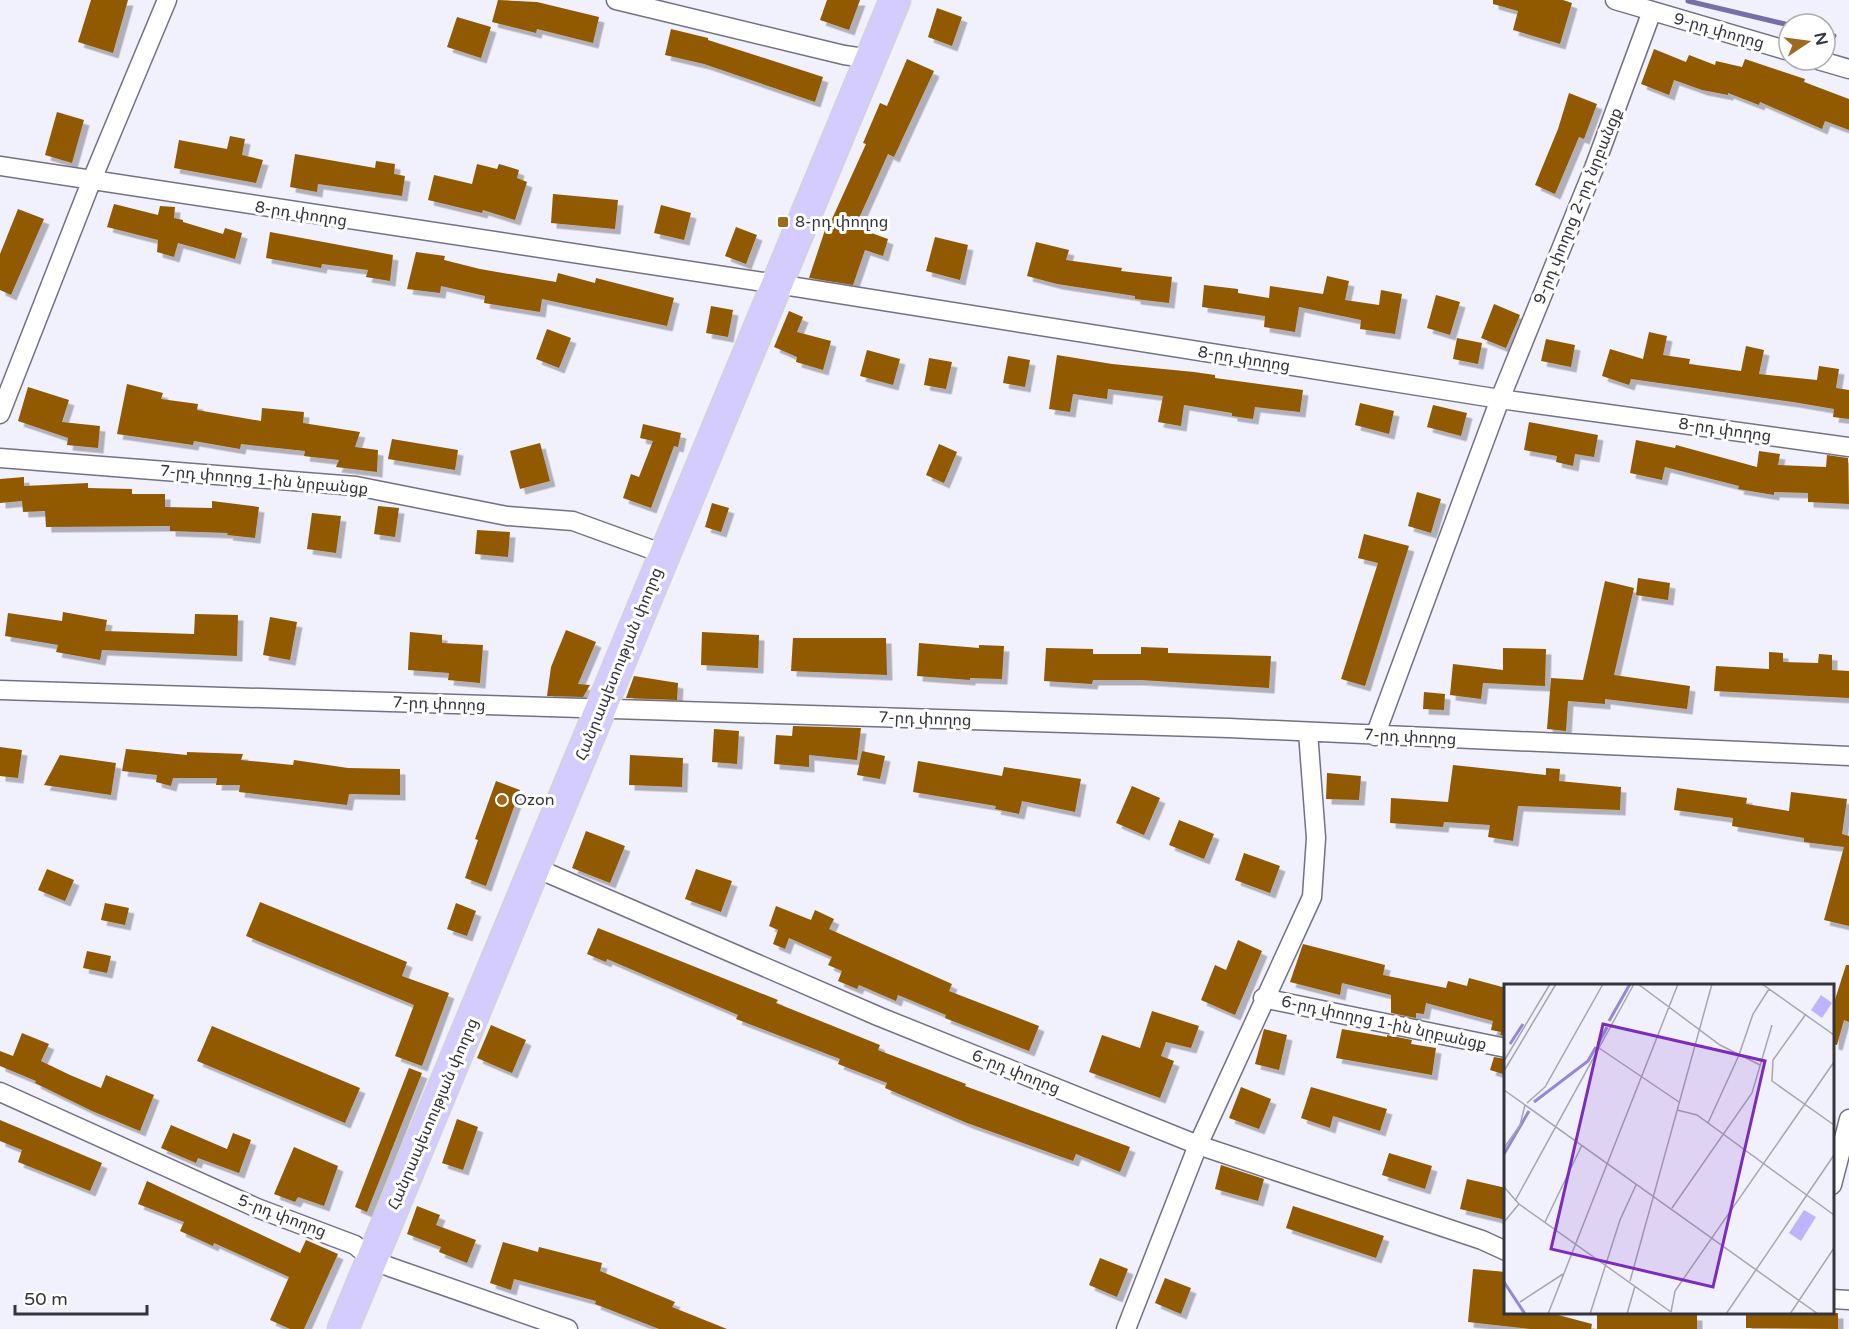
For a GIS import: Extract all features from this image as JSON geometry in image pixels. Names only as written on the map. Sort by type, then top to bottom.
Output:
[{"type":"main road","name":"Հանրապետության փողոց","points":[[344,1329],[536,868],[599,710],[896,0]]},
{"type":"street","points":[[0,414],[91,182],[167,0]]},
{"type":"street","points":[[616,0],[844,55],[871,59]]},
{"type":"street","name":"9-րդ փողոց","points":[[1615,0],[1777,47]]},
{"type":"street","name":"9-րդ փողոց 2-րդ նրբանցք","points":[[1375,736],[1500,399],[1594,168],[1652,11]]},
{"type":"street","name":"8-րդ փողոց","points":[[0,166],[91,182],[777,284],[1500,399],[1849,447]]},
{"type":"street","name":"7-րդ փողոց 1-ին նրբանցք","points":[[0,458],[356,486],[507,516],[573,521],[664,554]]},
{"type":"street","name":"7-րդ փողոց","points":[[0,690],[1308,732],[1849,756]]},
{"type":"street","points":[[1126,1329],[1198,1145],[1263,998],[1312,897],[1316,838],[1308,732]]},
{"type":"street","name":"6-րդ փողոց","points":[[536,868],[880,1017],[1198,1145],[1482,1240],[1504,1250]]},
{"type":"street","name":"6-րդ փողոց 1-ին նրբանցք","points":[[1263,998],[1504,1048]]},
{"type":"street","name":"5-րդ փողոց","points":[[0,1092],[257,1208],[355,1245],[373,1260],[568,1329]]},
{"type":"street","points":[[1834,1116],[1849,1119],[1834,1181]]},
{"type":"street","points":[[1834,1299],[1849,1300]]},
{"type":"building","points":[[91,0],[128,0],[113,53],[78,42]]},
{"type":"building","points":[[498,0],[537,2],[599,17],[593,43],[537,29],[536,33],[492,22]]},
{"type":"building","points":[[827,0],[860,0],[849,30],[820,20]]},
{"type":"building","points":[[1493,0],[1563,0],[1572,3],[1560,44],[1513,30],[1518,11],[1493,4]]},
{"type":"building","points":[[937,8],[962,17],[952,46],[928,37]]},
{"type":"building","points":[[457,17],[491,27],[481,58],[447,47]]},
{"type":"building","points":[[671,29],[708,38],[708,40],[823,77],[815,102],[704,64],[665,55]]},
{"type":"building","points":[[1654,49],[1686,62],[1689,55],[1715,65],[1716,61],[1742,67],[1745,59],[1777,70],[1777,72],[1805,79],[1804,82],[1849,99],[1849,130],[1825,121],[1822,129],[1760,102],[1759,105],[1728,93],[1728,95],[1702,90],[1674,80],[1669,95],[1641,84]]},
{"type":"building","points":[[907,59],[934,71],[894,157],[888,154],[855,227],[888,239],[883,256],[865,250],[853,285],[809,278],[829,218],[832,219],[866,144],[863,143],[880,103],[887,106]]},
{"type":"building","points":[[1569,93],[1597,104],[1584,139],[1579,137],[1555,194],[1535,185],[1558,129]]},
{"type":"building","points":[[57,112],[84,120],[72,163],[45,155]]},
{"type":"building","points":[[230,136],[245,139],[242,155],[263,160],[256,183],[174,168],[179,140],[227,149]]},
{"type":"building","points":[[295,154],[375,168],[376,161],[395,164],[394,174],[405,176],[402,196],[318,184],[317,192],[290,187]]},
{"type":"building","points":[[477,164],[497,169],[499,164],[519,170],[517,178],[527,182],[515,220],[483,210],[482,213],[428,200],[434,175],[472,184]]},
{"type":"building","points":[[553,194],[618,200],[615,229],[551,223]]},
{"type":"building","points":[[114,204],[158,215],[160,206],[175,207],[174,218],[183,220],[183,222],[223,234],[225,228],[242,233],[235,259],[178,243],[174,257],[157,252],[158,240],[107,227]]},
{"type":"building","points":[[661,205],[691,213],[684,240],[654,233]]},
{"type":"building","points":[[18,209],[44,219],[11,295],[0,290],[0,254]]},
{"type":"building","points":[[736,227],[757,235],[746,264],[725,256]]},
{"type":"building","points":[[270,232],[393,255],[390,281],[366,277],[368,270],[322,264],[321,268],[266,258]]},
{"type":"building","points":[[935,237],[968,245],[960,280],[926,271]]},
{"type":"building","points":[[1036,242],[1069,250],[1066,260],[1122,268],[1121,271],[1172,277],[1169,303],[1135,299],[1135,296],[1057,284],[1027,276]]},
{"type":"building","points":[[416,252],[445,256],[444,260],[480,269],[556,282],[558,273],[595,283],[596,278],[674,298],[667,326],[542,299],[540,312],[484,303],[485,296],[441,286],[440,293],[407,289]]},
{"type":"building","points":[[1327,276],[1349,281],[1345,300],[1379,305],[1381,290],[1402,294],[1395,334],[1360,329],[1361,320],[1299,307],[1295,332],[1264,327],[1265,316],[1202,307],[1204,285],[1238,289],[1238,293],[1269,298],[1270,286],[1323,294]]},
{"type":"building","points":[[1436,295],[1460,302],[1450,335],[1427,328]]},
{"type":"building","points":[[1494,304],[1520,315],[1506,348],[1481,338]]},
{"type":"building","points":[[711,306],[733,310],[728,337],[706,333]]},
{"type":"building","points":[[789,311],[803,317],[797,332],[831,341],[823,370],[796,362],[797,357],[774,347]]},
{"type":"building","points":[[547,329],[571,338],[559,368],[536,359]]},
{"type":"building","points":[[1649,332],[1667,336],[1663,355],[1690,359],[1689,364],[1741,371],[1746,346],[1764,350],[1759,374],[1817,380],[1819,366],[1839,369],[1836,388],[1849,390],[1849,419],[1833,417],[1834,409],[1631,379],[1629,385],[1602,376],[1610,349],[1643,359]]},
{"type":"building","points":[[1457,338],[1482,343],[1478,364],[1453,359]]},
{"type":"building","points":[[1546,339],[1575,345],[1571,367],[1541,361]]},
{"type":"building","points":[[867,350],[900,359],[893,385],[860,376]]},
{"type":"building","points":[[1057,355],[1112,364],[1194,372],[1215,375],[1215,378],[1303,390],[1300,412],[1255,407],[1253,419],[1184,405],[1181,426],[1158,422],[1163,396],[1108,389],[1107,399],[1073,394],[1070,412],[1049,409]]},
{"type":"building","points":[[1008,356],[1030,360],[1025,387],[1003,383]]},
{"type":"building","points":[[929,358],[952,362],[946,389],[924,385]]},
{"type":"building","points":[[127,384],[163,393],[161,399],[198,404],[197,410],[261,421],[262,408],[304,412],[303,423],[360,432],[355,447],[378,450],[377,472],[336,467],[339,460],[304,456],[305,451],[241,444],[240,449],[194,441],[193,445],[117,434]]},
{"type":"building","points":[[28,387],[69,400],[62,422],[100,426],[98,448],[67,445],[68,438],[18,421]]},
{"type":"building","points":[[1360,403],[1394,411],[1389,434],[1355,425]]},
{"type":"building","points":[[1433,405],[1467,413],[1461,436],[1427,427]]},
{"type":"building","points":[[1529,422],[1598,435],[1594,457],[1575,454],[1573,466],[1556,462],[1557,456],[1524,450]]},
{"type":"building","points":[[643,424],[681,433],[678,447],[674,446],[651,508],[623,498],[631,474],[639,477],[653,441],[640,438]]},
{"type":"building","points":[[392,439],[458,450],[455,470],[388,459]]},
{"type":"building","points":[[1636,440],[1675,448],[1676,445],[1757,467],[1759,451],[1780,454],[1778,465],[1826,467],[1827,455],[1848,458],[1849,504],[1808,502],[1808,493],[1774,492],[1774,495],[1738,489],[1739,486],[1665,467],[1662,480],[1630,473]]},
{"type":"building","points":[[540,443],[550,481],[520,489],[510,451]]},
{"type":"building","points":[[939,444],[957,452],[944,483],[926,475]]},
{"type":"building","points":[[24,477],[24,486],[88,483],[88,488],[132,489],[132,494],[165,494],[165,507],[212,508],[212,501],[259,507],[255,538],[227,535],[228,533],[170,531],[170,526],[46,527],[45,511],[23,512],[22,501],[0,503],[0,479]]},
{"type":"building","points":[[1417,492],[1441,499],[1431,533],[1408,526]]},
{"type":"building","points":[[712,503],[729,508],[721,532],[705,527]]},
{"type":"building","points":[[378,506],[399,508],[395,537],[374,534]]},
{"type":"building","points":[[312,513],[341,516],[336,553],[307,549]]},
{"type":"building","points":[[477,530],[510,532],[508,557],[475,554]]},
{"type":"building","points":[[1364,534],[1409,546],[1365,686],[1341,679],[1378,563],[1358,558]]},
{"type":"building","points":[[1638,578],[1670,583],[1668,600],[1636,595]]},
{"type":"building","points":[[1605,581],[1634,588],[1614,675],[1690,686],[1687,709],[1605,699],[1605,704],[1568,701],[1566,731],[1547,729],[1551,678],[1583,680]]},
{"type":"building","points":[[63,612],[107,620],[105,631],[194,634],[195,614],[238,615],[237,656],[102,650],[100,660],[56,652],[58,645],[5,636],[8,613],[62,621]]},
{"type":"building","points":[[270,617],[297,622],[290,660],[263,655]]},
{"type":"building","points":[[566,630],[596,642],[578,684],[590,685],[583,697],[547,696],[551,667]]},
{"type":"building","points":[[410,632],[442,635],[442,643],[483,645],[480,683],[448,680],[449,673],[408,670]]},
{"type":"building","points":[[702,632],[759,635],[758,668],[701,665]]},
{"type":"building","points":[[793,638],[886,638],[887,675],[791,671]]},
{"type":"building","points":[[919,643],[979,648],[979,645],[1004,646],[1002,679],[970,678],[970,680],[917,676]]},
{"type":"building","points":[[1141,647],[1168,648],[1168,653],[1271,656],[1269,688],[1140,680],[1093,680],[1092,684],[1044,681],[1046,648],[1093,649],[1093,654],[1141,654]]},
{"type":"building","points":[[1503,648],[1546,649],[1545,686],[1483,683],[1481,699],[1450,695],[1453,664],[1503,670]]},
{"type":"building","points":[[1769,652],[1783,653],[1783,662],[1818,663],[1819,654],[1832,655],[1832,670],[1849,671],[1849,698],[1714,691],[1716,666],[1769,669]]},
{"type":"building","points":[[634,676],[678,683],[677,700],[626,698]]},
{"type":"building","points":[[1424,692],[1445,694],[1444,710],[1423,709]]},
{"type":"building","points":[[793,726],[861,728],[857,760],[809,755],[809,767],[774,764],[776,735],[792,736]]},
{"type":"building","points":[[714,729],[739,731],[737,764],[712,762]]},
{"type":"building","points":[[0,747],[22,750],[18,778],[0,776]]},
{"type":"building","points":[[126,749],[187,755],[187,752],[243,754],[241,760],[293,765],[294,760],[348,768],[400,769],[400,795],[349,794],[347,805],[239,792],[240,785],[216,785],[217,778],[173,778],[171,786],[156,782],[157,775],[122,771]]},
{"type":"building","points":[[862,751],[885,756],[880,779],[857,775]]},
{"type":"building","points":[[60,755],[116,763],[111,795],[44,785]]},
{"type":"building","points":[[630,755],[683,758],[682,787],[629,785]]},
{"type":"building","points":[[918,761],[1002,776],[1004,767],[1081,779],[1075,812],[1022,801],[1019,814],[995,809],[996,806],[913,792]]},
{"type":"building","points":[[1453,765],[1546,775],[1546,768],[1560,769],[1559,781],[1621,787],[1620,810],[1518,806],[1513,841],[1488,837],[1490,825],[1444,822],[1443,827],[1390,823],[1391,798],[1448,802]]},
{"type":"building","points":[[1327,773],[1361,776],[1359,800],[1326,799]]},
{"type":"building","points":[[496,781],[520,790],[486,886],[465,878],[478,840],[475,839]]},
{"type":"building","points":[[1132,786],[1160,798],[1144,835],[1116,823]]},
{"type":"building","points":[[1677,788],[1747,798],[1746,804],[1789,811],[1791,792],[1847,799],[1842,834],[1849,836],[1849,926],[1824,920],[1844,847],[1804,842],[1804,838],[1732,826],[1733,818],[1674,810]]},
{"type":"building","points":[[1179,820],[1214,834],[1204,859],[1169,845]]},
{"type":"building","points":[[586,831],[625,846],[610,883],[572,868]]},
{"type":"building","points":[[1244,853],[1280,866],[1270,893],[1235,880]]},
{"type":"building","points":[[47,869],[74,880],[65,901],[38,890]]},
{"type":"building","points":[[696,869],[732,881],[721,912],[685,899]]},
{"type":"building","points":[[260,902],[407,962],[402,976],[449,993],[422,1066],[395,1056],[414,1005],[246,936]]},
{"type":"building","points":[[105,903],[129,908],[125,925],[101,920]]},
{"type":"building","points":[[456,903],[476,911],[467,936],[447,929]]},
{"type":"building","points":[[776,906],[811,920],[815,910],[834,919],[829,929],[952,984],[949,991],[1039,1026],[1029,1051],[945,1018],[946,1015],[898,995],[896,1001],[859,985],[857,989],[838,981],[842,971],[828,965],[832,957],[789,938],[785,949],[773,944],[778,930],[769,926]]},
{"type":"building","points":[[598,928],[778,1000],[776,1003],[880,1045],[878,1050],[966,1084],[965,1086],[1130,1147],[1120,1172],[1076,1154],[1073,1161],[967,1123],[885,1088],[887,1083],[838,1064],[840,1059],[736,1019],[738,1015],[607,959],[606,962],[587,954]]},
{"type":"building","points":[[1238,940],[1262,951],[1235,1015],[1201,1000],[1215,965],[1226,970]]},
{"type":"building","points":[[1303,944],[1385,965],[1383,975],[1446,988],[1448,981],[1467,986],[1469,978],[1504,987],[1504,1036],[1500,1035],[1501,1032],[1491,1030],[1493,1021],[1426,1003],[1424,1014],[1416,1013],[1416,1018],[1391,1013],[1391,995],[1342,983],[1340,995],[1290,982]]},
{"type":"building","points":[[87,951],[111,956],[107,973],[83,968]]},
{"type":"building","points":[[1846,965],[1849,965],[1849,1022],[1844,1020],[1837,1045],[1834,1044],[1834,1003]]},
{"type":"building","points":[[1152,1011],[1199,1026],[1191,1048],[1166,1042],[1161,1056],[1174,1061],[1160,1098],[1089,1072],[1102,1035],[1140,1048]]},
{"type":"building","points":[[491,1025],[526,1040],[512,1073],[477,1058]]},
{"type":"building","points":[[212,1026],[360,1088],[345,1123],[197,1061]]},
{"type":"building","points":[[1264,1029],[1287,1035],[1279,1070],[1255,1064]]},
{"type":"building","points":[[1342,1029],[1412,1040],[1411,1044],[1436,1048],[1432,1075],[1336,1058]]},
{"type":"building","points":[[22,1033],[49,1044],[41,1061],[70,1075],[101,1088],[106,1075],[154,1095],[140,1131],[92,1111],[35,1083],[36,1081],[0,1066],[0,1051],[13,1056]]},
{"type":"building","points":[[1494,1057],[1504,1059],[1504,1074],[1490,1070]]},
{"type":"building","points":[[409,1068],[422,1073],[367,1212],[355,1207]]},
{"type":"building","points":[[1241,1087],[1271,1099],[1259,1129],[1229,1118]]},
{"type":"building","points":[[1311,1087],[1387,1109],[1380,1131],[1333,1116],[1330,1128],[1301,1118]]},
{"type":"building","points":[[457,1119],[478,1127],[463,1170],[442,1163]]},
{"type":"building","points":[[0,1120],[102,1163],[90,1191],[18,1162],[22,1150],[0,1141]]},
{"type":"building","points":[[171,1125],[227,1149],[233,1133],[251,1140],[239,1173],[198,1158],[196,1163],[161,1148]]},
{"type":"building","points":[[294,1147],[338,1166],[324,1206],[298,1197],[295,1202],[274,1194]]},
{"type":"building","points":[[1389,1153],[1432,1166],[1425,1189],[1382,1175]]},
{"type":"building","points":[[1221,1165],[1264,1179],[1258,1201],[1215,1189]]},
{"type":"building","points":[[1467,1179],[1504,1188],[1504,1220],[1460,1209]]},
{"type":"building","points":[[147,1181],[300,1253],[306,1240],[338,1254],[304,1329],[290,1329],[270,1320],[289,1277],[214,1243],[213,1246],[180,1231],[184,1222],[138,1204]]},
{"type":"building","points":[[417,1206],[440,1215],[436,1225],[476,1240],[467,1263],[439,1252],[441,1247],[407,1234]]},
{"type":"building","points":[[1293,1206],[1384,1236],[1376,1258],[1286,1228]]},
{"type":"building","points":[[503,1242],[538,1252],[539,1247],[602,1263],[600,1271],[675,1302],[672,1307],[727,1329],[659,1329],[595,1304],[596,1301],[514,1279],[511,1290],[490,1283]]},
{"type":"building","points":[[1100,1258],[1128,1269],[1117,1297],[1089,1285]]},
{"type":"building","points":[[1473,1269],[1504,1272],[1504,1314],[1554,1314],[1592,1324],[1591,1329],[1530,1329],[1468,1322]]},
{"type":"building","points":[[1165,1278],[1191,1288],[1181,1314],[1155,1303]]},
{"type":"building","points":[[1838,1313],[1838,1329],[1746,1328],[1746,1314]]},
{"type":"building","points":[[1597,1314],[1697,1315],[1697,1329],[1597,1329]]},
{"type":"waterway","points":[[1688,1],[1777,22]]},
{"type":"place","name":"8-րդ փողոց","points":[[783,222]]},
{"type":"place","name":"Ozon","points":[[502,800]]}]
